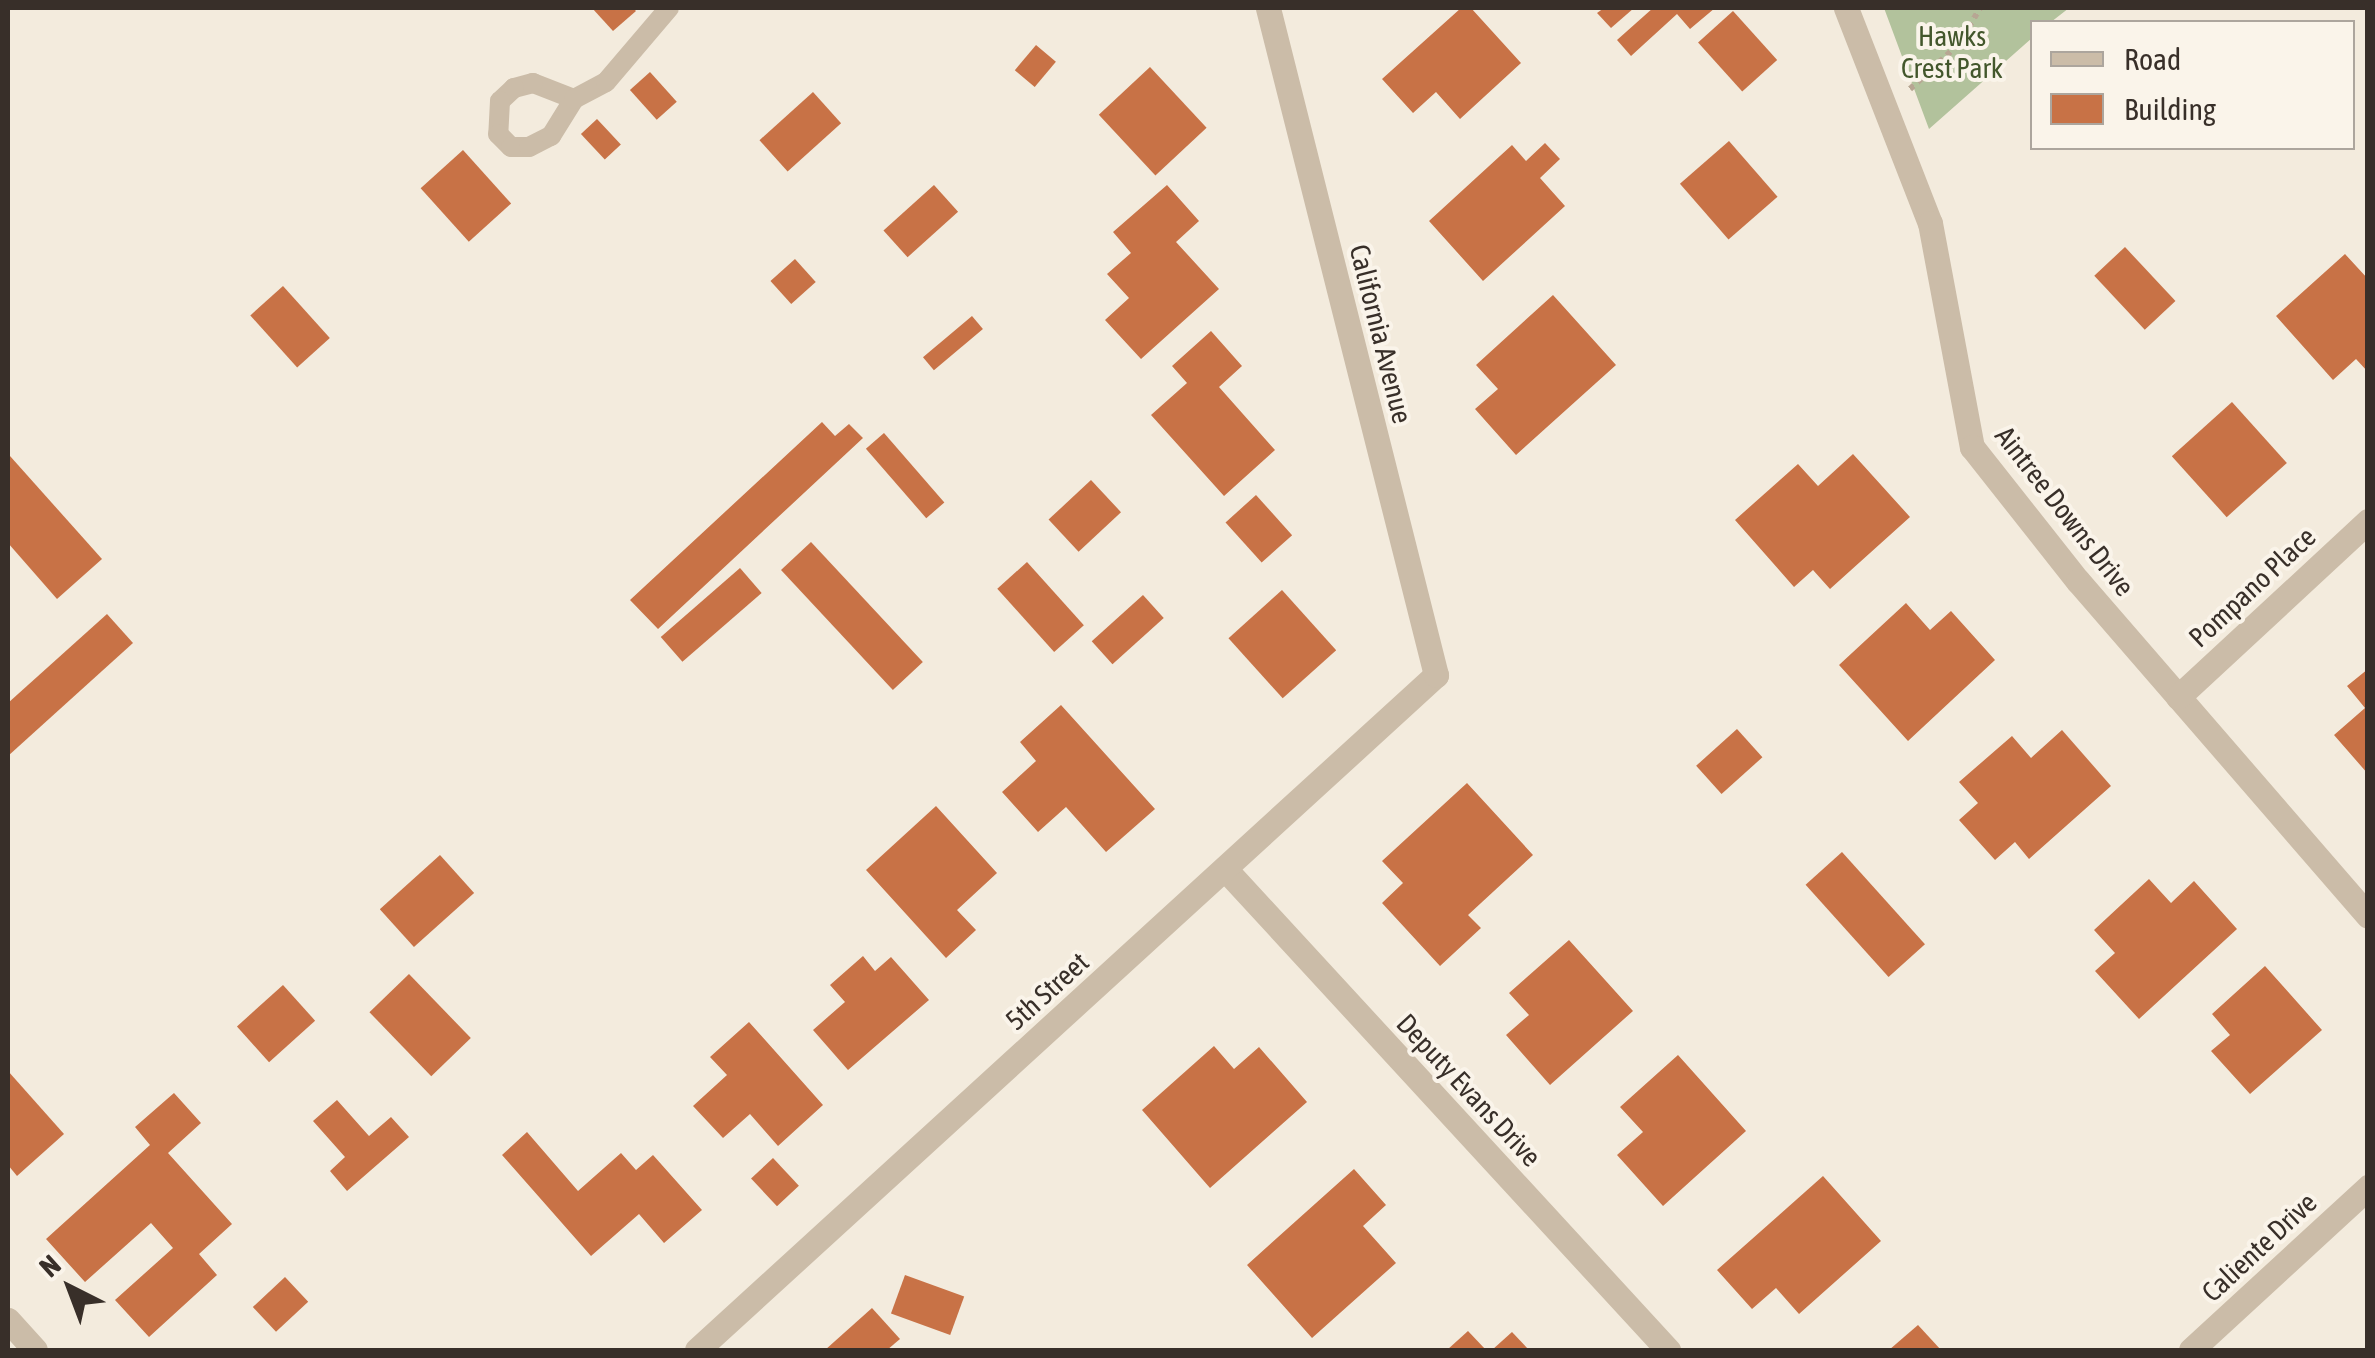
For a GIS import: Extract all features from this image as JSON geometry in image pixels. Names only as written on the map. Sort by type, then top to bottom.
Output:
[{"type":"street","name":"California Avenue","points":[[1268,8],[1436,675]]},
{"type":"street","name":"Aintree Downs Drive","points":[[1846,8],[1930,223],[1972,446],[2178,697],[2368,916]]},
{"type":"street","name":"Pompano Place","points":[[2178,697],[2368,522]]},
{"type":"street","name":"5th Street","points":[[697,1350],[1436,675]]},
{"type":"street","name":"Deputy Evans Drive","points":[[1226,870],[1668,1350]]},
{"type":"street","name":"Caliente Drive","points":[[2191,1350],[2368,1187]]},
{"type":"street","points":[[8,1320],[35,1350]]},
{"type":"lane","points":[[574,99],[606,82],[669,8]]},
{"type":"path","points":[[1884,106],[1947,56],[1980,8]]},
{"type":"green space","name":"Hawks Crest Park","points":[[1884,8],[2069,8],[2054,20],[2030,20],[2030,40],[1929,129]]},
{"type":"building","points":[[592,8],[633,8],[636,11],[613,31]]},
{"type":"building","points":[[1461,8],[1471,8],[1521,63],[1460,119],[1436,92],[1413,113],[1382,79]]},
{"type":"building","points":[[1604,8],[1634,8],[1611,28],[1597,13]]},
{"type":"building","points":[[1653,8],[1715,8],[1690,29],[1677,14],[1631,56],[1617,40]]},
{"type":"building","points":[[1733,11],[1777,60],[1742,91],[1698,42]]},
{"type":"building","points":[[1036,45],[1056,62],[1035,87],[1015,70]]},
{"type":"building","points":[[1150,67],[1207,128],[1155,175],[1099,115]]},
{"type":"building","points":[[650,72],[677,102],[657,120],[630,90]]},
{"type":"building","points":[[813,92],[841,123],[788,171],[759,140]]},
{"type":"building","points":[[597,119],[621,145],[605,160],[581,134]]},
{"type":"building","points":[[1729,141],[1778,197],[1728,239],[1680,184]]},
{"type":"building","points":[[1545,143],[1560,159],[1540,178],[1565,206],[1483,281],[1429,221],[1512,145],[1526,161]]},
{"type":"building","points":[[463,150],[511,204],[469,242],[421,188]]},
{"type":"building","points":[[934,185],[958,212],[908,257],[883,231]]},
{"type":"building","points":[[1167,185],[1199,221],[1176,242],[1219,289],[1141,359],[1105,320],[1129,298],[1107,274],[1131,253],[1113,232]]},
{"type":"building","points":[[2125,247],[2175,301],[2145,330],[2094,276]]},
{"type":"building","points":[[2345,254],[2368,279],[2368,372],[2356,359],[2333,380],[2276,316]]},
{"type":"building","points":[[795,259],[816,282],[791,304],[770,281]]},
{"type":"building","points":[[283,286],[330,338],[297,367],[250,315]]},
{"type":"building","points":[[1553,295],[1616,365],[1516,455],[1475,409],[1498,389],[1476,365]]},
{"type":"building","points":[[972,316],[983,329],[934,370],[923,357]]},
{"type":"building","points":[[1211,331],[1242,366],[1219,387],[1275,450],[1224,496],[1151,415],[1187,383],[1172,366]]},
{"type":"building","points":[[2232,402],[2287,463],[2227,517],[2172,456]]},
{"type":"building","points":[[822,422],[835,436],[849,424],[863,438],[658,629],[630,600]]},
{"type":"building","points":[[884,433],[944,502],[926,518],[866,449]]},
{"type":"building","points":[[1853,454],[1910,517],[1830,589],[1813,570],[1794,587],[1735,520],[1798,464],[1818,486]]},
{"type":"building","points":[[10,456],[102,559],[57,599],[8,543]]},
{"type":"building","points":[[1091,480],[1121,512],[1079,552],[1049,520]]},
{"type":"building","points":[[1256,495],[1292,535],[1262,563],[1226,522]]},
{"type":"building","points":[[811,542],[923,662],[893,690],[781,570]]},
{"type":"building","points":[[1027,562],[1084,625],[1054,652],[997,589]]},
{"type":"building","points":[[740,568],[762,593],[682,662],[661,637]]},
{"type":"building","points":[[1282,590],[1336,650],[1283,698],[1228,638]]},
{"type":"building","points":[[1143,595],[1164,618],[1112,664],[1092,641]]},
{"type":"building","points":[[1906,603],[1930,630],[1951,611],[1995,660],[1908,741],[1839,665]]},
{"type":"building","points":[[107,614],[133,643],[8,756],[8,703]]},
{"type":"building","points":[[2368,669],[2368,774],[2334,735],[2365,708],[2347,686]]},
{"type":"building","points":[[1061,705],[1155,809],[1106,852],[1066,807],[1038,832],[1002,792],[1036,761],[1020,742]]},
{"type":"building","points":[[1737,729],[1762,757],[1722,794],[1696,766]]},
{"type":"building","points":[[2062,730],[2111,786],[2029,859],[2015,842],[1995,860],[1959,820],[1978,803],[1959,782],[2012,736],[2031,758]]},
{"type":"building","points":[[1467,783],[1533,855],[1468,915],[1481,928],[1440,966],[1382,903],[1403,883],[1382,861]]},
{"type":"building","points":[[936,806],[997,873],[957,910],[976,930],[946,958],[866,870]]},
{"type":"building","points":[[1842,852],[1925,944],[1889,977],[1806,885]]},
{"type":"building","points":[[440,855],[474,893],[414,947],[380,909]]},
{"type":"building","points":[[2149,879],[2171,903],[2194,881],[2237,929],[2139,1019],[2095,971],[2115,953],[2094,930]]},
{"type":"building","points":[[1569,940],[1633,1011],[1550,1085],[1506,1035],[1529,1015],[1509,993]]},
{"type":"building","points":[[863,956],[875,971],[891,957],[929,1000],[848,1070],[813,1030],[845,1002],[830,985]]},
{"type":"building","points":[[2265,966],[2322,1030],[2250,1094],[2211,1051],[2230,1035],[2212,1014]]},
{"type":"building","points":[[409,974],[471,1038],[431,1076],[369,1012]]},
{"type":"building","points":[[283,985],[315,1021],[269,1062],[237,1026]]},
{"type":"building","points":[[749,1022],[823,1105],[778,1146],[750,1114],[723,1138],[693,1106],[727,1075],[710,1057]]},
{"type":"building","points":[[1214,1046],[1234,1069],[1259,1047],[1307,1102],[1210,1188],[1142,1110]]},
{"type":"building","points":[[1678,1055],[1746,1131],[1663,1206],[1617,1155],[1643,1132],[1620,1107]]},
{"type":"building","points":[[8,1071],[64,1134],[17,1176],[8,1165]]},
{"type":"building","points":[[174,1093],[201,1123],[168,1153],[232,1224],[199,1254],[217,1275],[149,1337],[115,1300],[173,1248],[151,1223],[85,1282],[46,1239],[150,1145],[135,1127]]},
{"type":"building","points":[[337,1100],[369,1136],[391,1117],[409,1137],[347,1191],[330,1171],[345,1157],[313,1121]]},
{"type":"building","points":[[527,1132],[578,1191],[621,1153],[636,1170],[653,1155],[702,1210],[664,1243],[639,1214],[591,1256],[502,1155]]},
{"type":"building","points":[[773,1158],[799,1186],[777,1206],[751,1178]]},
{"type":"building","points":[[1354,1169],[1386,1205],[1363,1226],[1396,1263],[1312,1338],[1247,1265]]},
{"type":"building","points":[[1823,1176],[1881,1241],[1799,1314],[1776,1288],[1752,1309],[1717,1270]]},
{"type":"building","points":[[905,1275],[964,1297],[950,1335],[891,1314]]},
{"type":"building","points":[[285,1277],[308,1302],[276,1332],[253,1307]]},
{"type":"building","points":[[872,1308],[900,1339],[887,1350],[825,1350]]},
{"type":"building","points":[[1918,1325],[1941,1350],[1889,1350]]},
{"type":"building","points":[[1468,1331],[1486,1350],[1447,1350]]},
{"type":"building","points":[[1512,1332],[1529,1350],[1492,1350]]}]
